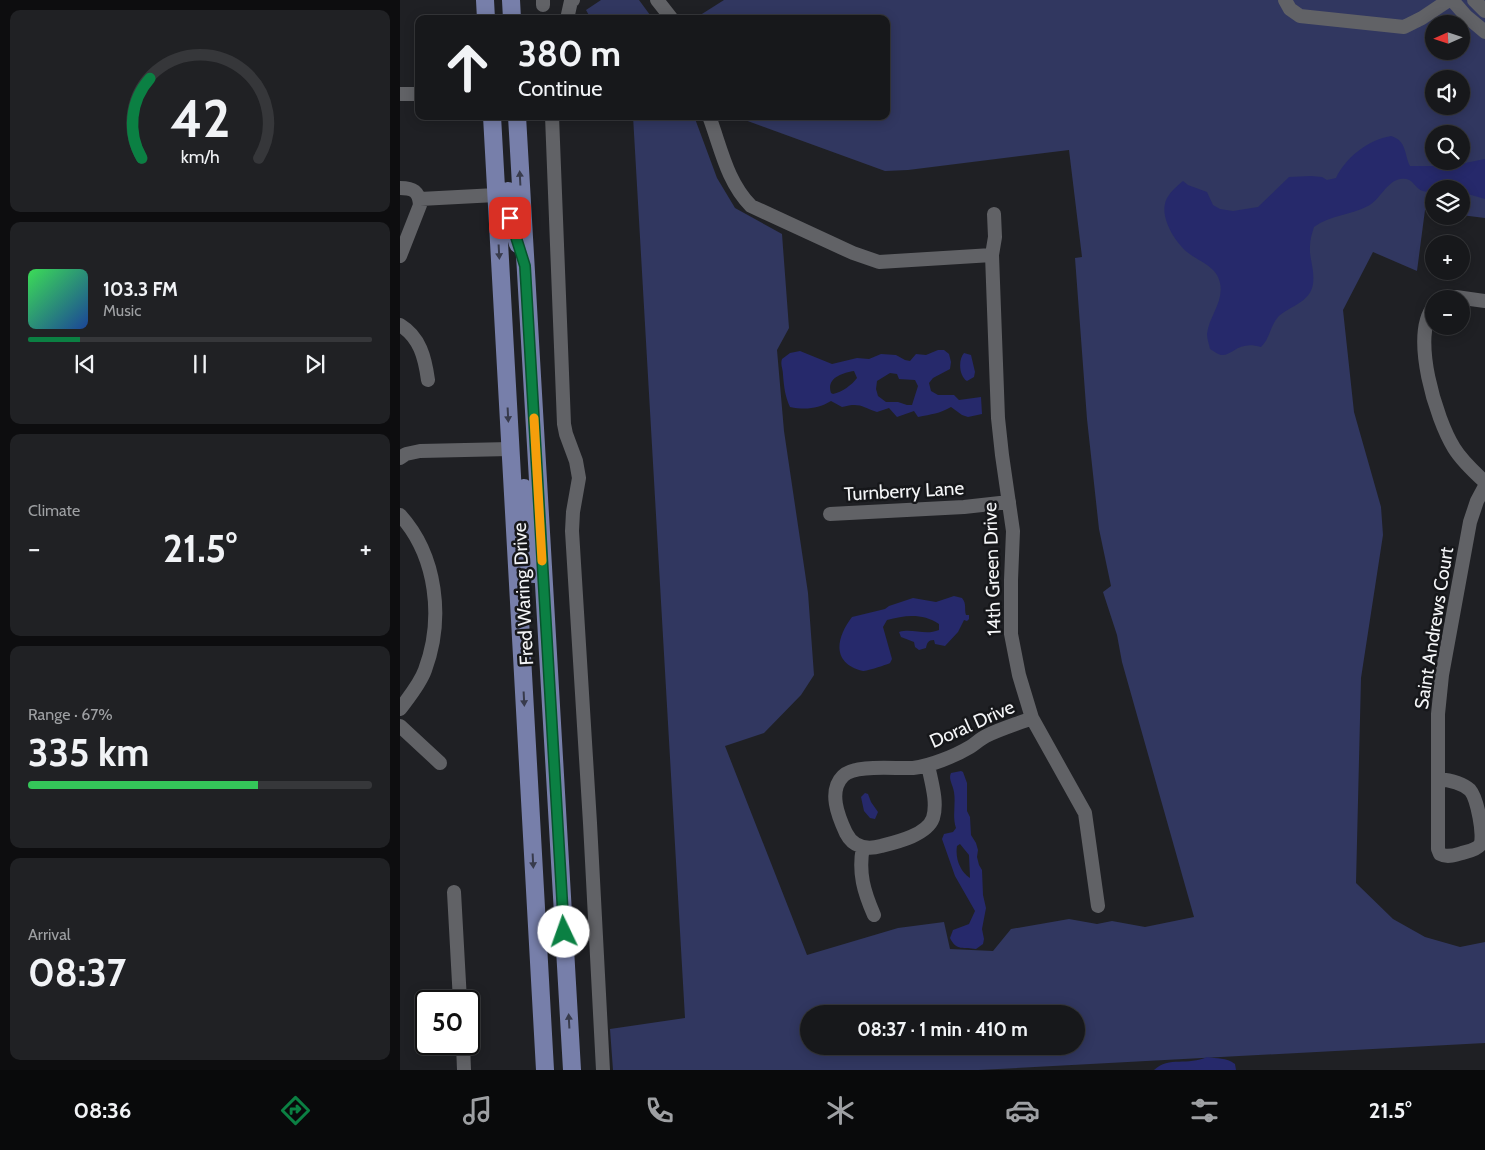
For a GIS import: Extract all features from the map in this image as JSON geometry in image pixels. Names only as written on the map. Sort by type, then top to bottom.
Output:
[{"type":"main road","points":[[485,0],[486,15]]},
{"type":"main road","points":[[510,0],[512,15]]},
{"type":"main road","name":"Fred Waring Drive","points":[[492,120],[545,1070]]},
{"type":"main road","points":[[504,120],[510,218],[525,266]]},
{"type":"main road","name":"Fred Waring Drive","points":[[517,120],[572,1070]]},
{"type":"main road","points":[[510,449],[517,450],[522,456],[529,549],[545,616]]},
{"type":"street","points":[[569,15],[572,0]]},
{"type":"street","points":[[658,0],[669,15]]},
{"type":"street","points":[[1286,0],[1290,9],[1300,16],[1404,27],[1450,0],[1485,32]]},
{"type":"street","points":[[1474,0],[1485,10]]},
{"type":"street","points":[[400,94],[415,94]]},
{"type":"street","points":[[552,120],[564,424],[576,460],[579,478],[572,531],[603,1070]]},
{"type":"street","points":[[710,120],[730,177],[739,193],[751,206],[853,253],[879,262],[992,255]]},
{"type":"street","points":[[400,188],[407,188],[416,192],[419,198],[418,214],[400,256]]},
{"type":"street","points":[[419,198],[496,195]]},
{"type":"street","name":"14th Green Drive","points":[[994,214],[995,237],[992,255],[998,418],[1013,531],[1011,634],[1019,675],[1032,718],[1085,814],[1098,906]]},
{"type":"street","points":[[1470,299],[1485,301]]},
{"type":"street","points":[[400,325],[413,337],[422,350],[426,360],[428,380]]},
{"type":"street","points":[[1426,335],[1427,374],[1430,390],[1445,432],[1455,450],[1485,482]]},
{"type":"street","points":[[400,458],[406,454],[420,452],[510,449]]},
{"type":"street","name":"Saint Andrews Court","points":[[1438,779],[1450,780],[1472,793],[1476,801],[1483,830],[1483,839],[1476,848],[1448,856],[1440,854],[1438,849],[1438,779],[1438,714],[1442,675],[1470,522],[1477,501],[1485,486]]},
{"type":"street","name":"Turnberry Lane","points":[[830,514],[964,507],[1009,502]]},
{"type":"street","points":[[400,515],[410,526],[431,571],[435,613],[430,653],[424,672],[400,709]]},
{"type":"street","name":"Doral Drive","points":[[928,765],[934,808],[933,818],[930,823],[917,834],[874,848],[863,847],[850,839],[836,805],[837,783],[840,778],[850,771],[914,768],[928,765],[969,748],[983,737],[1032,718]]},
{"type":"street","points":[[400,726],[440,763]]},
{"type":"street","points":[[863,847],[860,860],[861,879],[874,915]]},
{"type":"street","points":[[454,892],[459,990]]},
{"type":"street","points":[[463,1055],[464,1070]]},
{"type":"shaded area","points":[[601,0],[639,0],[650,15],[589,15],[586,10]]},
{"type":"shaded area","points":[[724,0],[1485,0],[1485,218],[1470,216],[1470,180],[1425,180],[1425,210],[1417,271],[1373,252],[1343,310],[1354,412],[1381,507],[1383,535],[1361,678],[1356,883],[1393,919],[1425,937],[1460,947],[1485,942],[1485,1043],[979,1070],[613,1070],[610,1029],[685,1018],[633,120],[695,120],[717,178],[735,208],[782,234],[789,328],[777,350],[784,431],[808,593],[814,675],[801,695],[764,733],[725,746],[807,955],[898,928],[944,922],[950,949],[993,951],[1011,929],[1069,919],[1097,924],[1112,921],[1145,927],[1194,917],[1122,662],[1117,635],[1103,592],[1111,586],[1099,529],[1087,419],[1075,258],[1082,257],[1069,150],[908,170],[885,171],[745,120],[890,120],[890,15],[700,15]]},
{"type":"shaded area","points":[[1391,136],[1396,138],[1404,148],[1410,166],[1425,166],[1425,170],[1470,170],[1470,162],[1485,159],[1485,199],[1470,195],[1470,180],[1425,180],[1425,192],[1420,190],[1407,179],[1395,181],[1368,206],[1327,220],[1314,227],[1310,244],[1313,269],[1311,290],[1304,300],[1278,317],[1261,347],[1247,345],[1225,355],[1218,354],[1210,349],[1207,334],[1208,327],[1220,296],[1220,283],[1215,272],[1187,252],[1173,235],[1164,212],[1167,198],[1172,191],[1183,181],[1188,185],[1207,192],[1213,205],[1220,209],[1233,211],[1258,207],[1289,177],[1311,176],[1322,177],[1327,180],[1336,178],[1340,170],[1352,157],[1366,146]]},
{"type":"shaded area","points":[[938,350],[944,350],[949,354],[951,362],[950,369],[933,378],[929,383],[931,391],[938,395],[954,395],[959,400],[981,397],[982,414],[968,417],[951,407],[918,417],[914,411],[897,417],[889,408],[877,412],[857,405],[842,407],[831,401],[816,407],[801,408],[790,407],[787,399],[781,363],[782,359],[790,353],[800,351],[832,364],[857,358],[869,359],[881,354],[896,355],[910,361],[916,354],[926,355]],"holes":[[[854,371],[857,378],[847,388],[840,392],[831,393],[831,384],[836,377]],[[890,373],[897,374],[899,379],[915,380],[918,386],[912,405],[886,402],[878,396],[876,389],[877,381]]]},
{"type":"shaded area","points":[[964,353],[971,355],[975,372],[974,377],[967,381],[962,376],[960,368]]},
{"type":"shaded area","points":[[954,596],[964,600],[966,615],[969,615],[969,619],[967,621],[964,620],[958,632],[945,646],[935,644],[934,640],[932,640],[928,642],[926,648],[919,650],[915,647],[914,642],[901,637],[899,632],[934,632],[939,630],[939,624],[933,620],[907,616],[887,620],[883,627],[892,659],[890,663],[863,671],[853,667],[841,656],[840,641],[842,633],[852,617],[885,609],[913,598],[936,602]]},
{"type":"shaded area","points":[[963,772],[967,783],[967,811],[970,817],[971,835],[976,843],[977,857],[982,870],[983,895],[986,908],[982,929],[984,939],[983,944],[976,949],[958,947],[950,938],[953,930],[969,924],[975,911],[955,876],[942,839],[944,834],[953,832],[956,828],[951,773]],"holes":[[[960,844],[969,855],[970,878],[963,872],[959,864],[957,846]]]},
{"type":"shaded area","points":[[865,793],[868,794],[878,812],[875,819],[870,818],[864,811],[861,797]]},
{"type":"shaded area","points":[[1207,1057],[1228,1060],[1235,1064],[1236,1070],[1154,1070],[1166,1063],[1200,1060]]},
{"type":"slow traffic","points":[[534,418],[542,561]]},
{"type":"route","points":[[510,218],[525,266],[564,932]]}]
